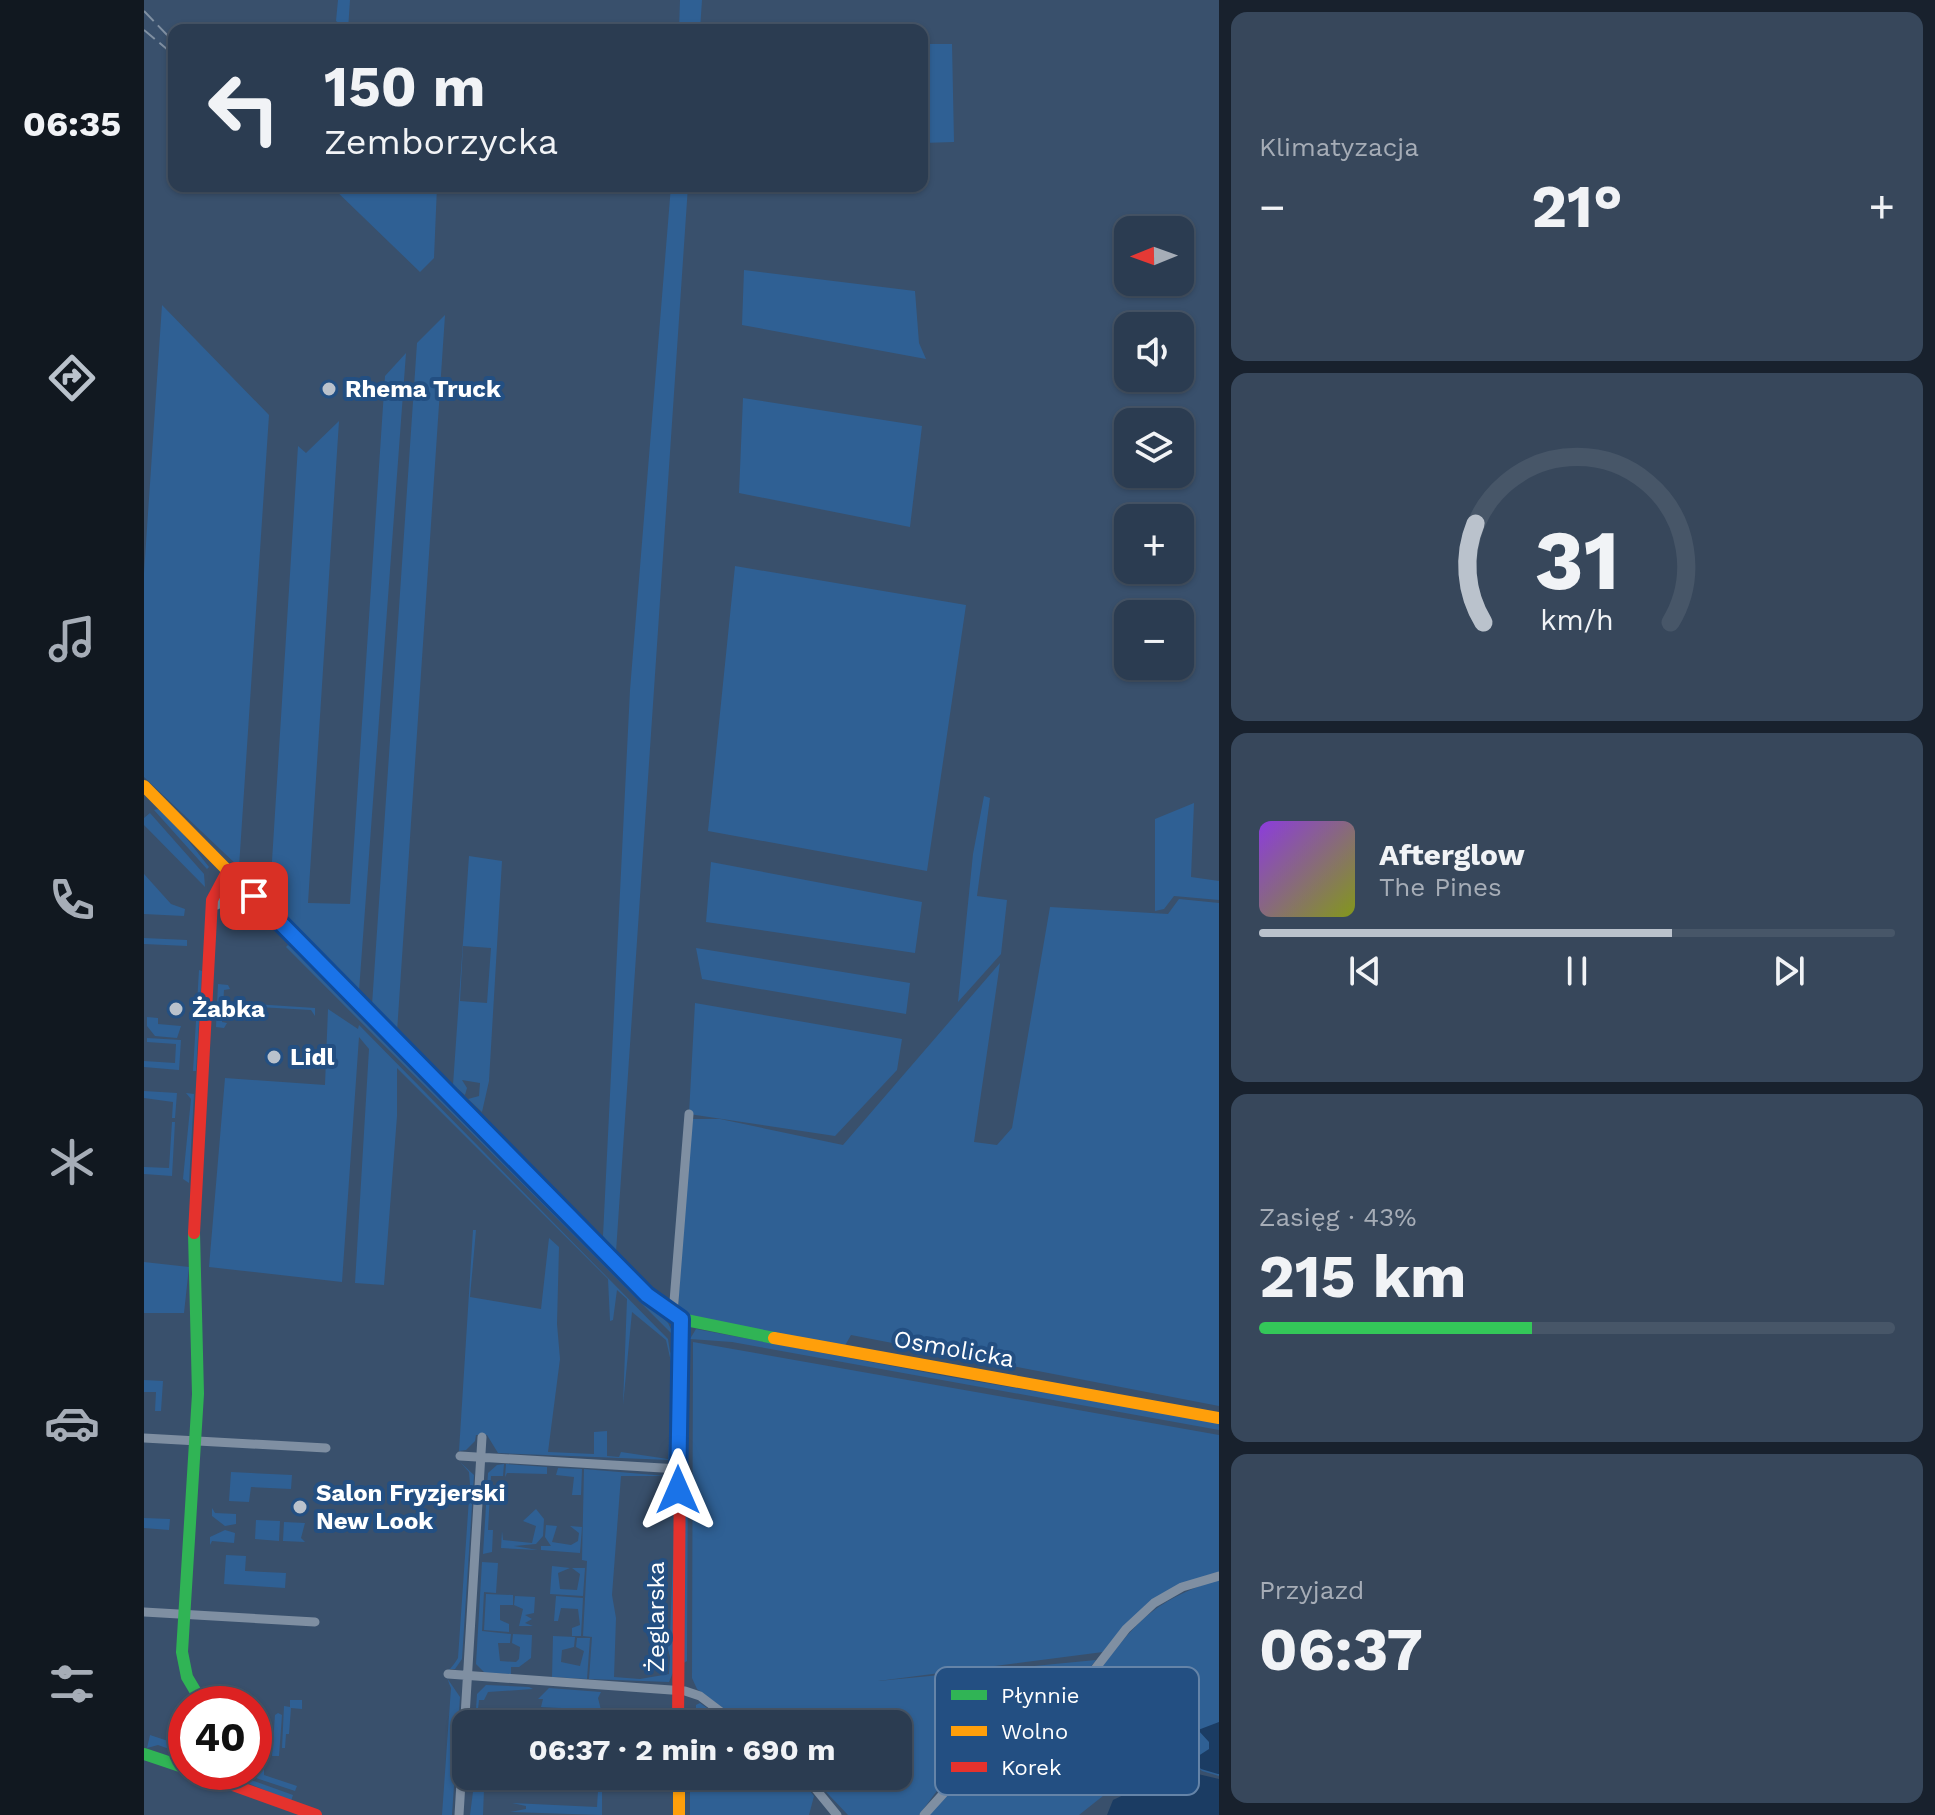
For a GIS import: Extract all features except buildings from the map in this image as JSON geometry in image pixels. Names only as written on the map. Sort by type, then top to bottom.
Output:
[{"type":"street","points":[[144,786],[647,1295],[677,1316]]},
{"type":"street","points":[[194,1686],[183,1664],[183,1614],[198,1376],[192,1267],[213,895],[233,875]]},
{"type":"street","name":"Żeglarska","points":[[678,1710],[677,1316],[689,1114]]},
{"type":"street","name":"Osmolicka","points":[[677,1316],[758,1336],[1219,1418]]},
{"type":"street","points":[[459,1815],[482,1437]]},
{"type":"street","points":[[144,1438],[326,1448]]},
{"type":"street","points":[[460,1456],[679,1469]]},
{"type":"street","points":[[1097,1667],[1126,1629],[1154,1603],[1182,1587],[1219,1576]]},
{"type":"street","points":[[144,1612],[315,1622]]},
{"type":"street","points":[[448,1674],[467,1678],[678,1690],[700,1696],[718,1710]]},
{"type":"street","points":[[144,1754],[168,1762]]},
{"type":"street","points":[[252,1790],[316,1815]]},
{"type":"street","points":[[679,1790],[679,1815]]},
{"type":"street","points":[[816,1790],[837,1815]]},
{"type":"street","points":[[924,1815],[942,1795]]},
{"type":"shaded area","points":[[338,0],[350,0],[348,24],[336,21]]},
{"type":"shaded area","points":[[680,0],[702,0],[700,24],[679,24]]},
{"type":"shaded area","points":[[928,44],[952,44],[954,142],[928,143]]},
{"type":"shaded area","points":[[337,192],[437,192],[434,258],[420,272]]},
{"type":"shaded area","points":[[671,192],[688,192],[616,1252],[603,1236],[630,690]]},
{"type":"shaded area","points":[[744,270],[915,291],[919,343],[926,359],[742,325]]},
{"type":"shaded area","points":[[162,305],[269,415],[239,867],[144,777],[144,573]]},
{"type":"shaded area","points":[[445,315],[397,1032],[372,1005],[417,343]]},
{"type":"shaded area","points":[[406,353],[359,991],[255,889],[271,877],[298,446],[306,453],[339,421],[308,903],[350,904],[385,376]]},
{"type":"shaded area","points":[[743,398],[922,426],[910,527],[739,493]]},
{"type":"shaded area","points":[[735,566],[966,605],[927,871],[708,831]]},
{"type":"shaded area","points":[[984,796],[990,798],[977,896],[1007,900],[1001,954],[958,1002],[973,854]]},
{"type":"shaded area","points":[[1194,803],[1191,877],[1219,881],[1219,900],[1174,896],[1164,909],[1155,911],[1155,819]]},
{"type":"shaded area","points":[[158,809],[172,820],[209,867],[207,869],[154,810]]},
{"type":"shaded area","points":[[150,813],[204,874],[205,887],[144,825],[144,818]]},
{"type":"shaded area","points":[[469,856],[502,861],[489,1081],[482,1112],[468,1099],[479,1096],[480,1083],[462,1080],[467,1088],[465,1095],[453,1085]],"holes":[[[463,946],[491,948],[487,1003],[460,1001]]]},
{"type":"shaded area","points":[[711,862],[922,902],[915,953],[706,922]]},
{"type":"shaded area","points":[[144,874],[171,904],[185,909],[184,916],[144,914]]},
{"type":"shaded area","points":[[1179,899],[1219,903],[1219,1406],[851,1335],[843,1349],[700,1320],[678,1311],[688,1119],[720,1119],[843,1145],[1000,963],[974,1142],[997,1145],[1012,1128],[1050,907],[1168,914]]},
{"type":"shaded area","points":[[144,938],[187,940],[187,946],[144,944]]},
{"type":"shaded area","points":[[288,945],[313,963],[668,1323],[675,1337],[286,947]]},
{"type":"shaded area","points":[[696,948],[910,983],[906,1014],[702,979]]},
{"type":"shaded area","points":[[199,970],[202,971],[196,1071],[193,1071]]},
{"type":"shaded area","points":[[218,984],[228,985],[230,989],[224,990],[222,1022],[227,1023],[224,1028],[216,1027]]},
{"type":"shaded area","points":[[237,999],[239,1003],[315,1008],[315,1016],[311,1010],[240,1006],[238,1011]]},
{"type":"shaded area","points":[[695,1003],[902,1039],[897,1070],[835,1136],[689,1114]]},
{"type":"shaded area","points":[[328,1009],[358,1029],[359,1025],[668,1339],[670,1352],[675,1357],[675,1446],[670,1460],[498,1453],[487,1435],[476,1435],[475,1441],[466,1450],[459,1451],[473,1230],[476,1230],[470,1297],[541,1309],[549,1238],[559,1247],[557,1324],[560,1359],[548,1452],[594,1454],[594,1432],[607,1431],[607,1456],[619,1457],[621,1452],[668,1459],[674,1375],[666,1340],[632,1312],[623,1405],[627,1299],[617,1290],[613,1320],[610,1321],[608,1279],[397,1068],[397,1116],[384,1285],[355,1283],[369,1049],[359,1037],[342,1282],[209,1267],[225,1078],[325,1085]]},
{"type":"shaded area","points":[[147,1017],[158,1018],[158,1024],[181,1026],[177,1038],[155,1036],[147,1026]]},
{"type":"shaded area","points":[[147,1038],[181,1040],[179,1070],[144,1067],[144,1061],[175,1063],[176,1044],[147,1042]]},
{"type":"shaded area","points":[[144,1091],[177,1093],[175,1118],[172,1118],[173,1102],[144,1098]]},
{"type":"shaded area","points":[[186,1093],[194,1094],[189,1183],[183,1179],[191,1099]]},
{"type":"shaded area","points":[[172,1122],[175,1122],[172,1176],[144,1174],[144,1167],[169,1168]]},
{"type":"shaded area","points":[[144,1262],[189,1267],[184,1313],[144,1313]]},
{"type":"shaded area","points":[[696,1329],[950,1377],[1219,1422],[1219,1430],[732,1342],[690,1339]]},
{"type":"shaded area","points":[[693,1342],[1219,1435],[1219,1572],[1167,1592],[1141,1611],[1103,1652],[987,1667],[935,1667],[935,1674],[878,1681],[935,1676],[935,1793],[919,1815],[848,1815],[824,1790],[912,1790],[912,1710],[726,1710],[697,1689],[692,1678]]},
{"type":"shaded area","points":[[144,1380],[163,1381],[161,1411],[155,1411],[156,1392],[144,1392]]},
{"type":"shaded area","points":[[683,1453],[688,1453],[687,1661],[682,1664]]},
{"type":"shaded area","points":[[460,1462],[474,1475],[462,1659],[455,1669],[450,1669],[458,1658],[470,1484],[469,1472]]},
{"type":"shaded area","points":[[504,1464],[503,1476],[491,1476],[488,1530],[493,1530],[492,1552],[483,1554],[488,1473],[497,1465]]},
{"type":"shaded area","points":[[506,1464],[547,1467],[547,1474],[507,1473],[505,1477]]},
{"type":"shaded area","points":[[558,1468],[582,1469],[581,1495],[572,1495],[574,1477],[556,1475]]},
{"type":"shaded area","points":[[584,1469],[666,1476],[621,1476],[612,1595],[616,1618],[614,1677],[640,1679],[669,1674],[670,1657],[666,1641],[670,1636],[674,1529],[674,1670],[669,1682],[589,1679],[592,1637],[583,1636],[587,1561],[582,1560]]},
{"type":"shaded area","points":[[231,1472],[292,1475],[291,1489],[251,1487],[249,1502],[229,1501]]},
{"type":"shaded area","points":[[212,1508],[215,1513],[236,1514],[236,1524],[225,1526],[212,1516]]},
{"type":"shaded area","points":[[536,1509],[544,1519],[543,1536],[536,1544],[514,1546],[538,1550],[501,1548],[502,1531],[503,1540],[532,1543],[536,1526],[523,1521]]},
{"type":"shaded area","points":[[144,1518],[170,1519],[169,1530],[144,1528]]},
{"type":"shaded area","points":[[256,1520],[280,1521],[279,1541],[255,1539]]},
{"type":"shaded area","points":[[284,1522],[305,1523],[301,1538],[305,1542],[283,1541]]},
{"type":"shaded area","points":[[546,1525],[557,1526],[552,1542],[571,1545],[578,1541],[579,1533],[570,1526],[582,1527],[580,1553],[541,1550],[541,1546],[551,1546],[545,1537]]},
{"type":"shaded area","points":[[225,1530],[235,1533],[234,1543],[212,1541],[210,1545],[210,1537]]},
{"type":"shaded area","points":[[226,1555],[246,1556],[245,1571],[286,1573],[285,1588],[224,1584]]},
{"type":"shaded area","points":[[482,1562],[498,1563],[496,1593],[484,1592],[482,1631],[511,1634],[510,1643],[498,1643],[500,1661],[516,1662],[519,1659],[520,1647],[512,1643],[513,1634],[532,1635],[531,1658],[519,1667],[511,1667],[511,1674],[485,1673],[476,1664]]},
{"type":"shaded area","points":[[552,1566],[570,1568],[558,1573],[560,1589],[577,1590],[580,1574],[572,1568],[585,1568],[583,1596],[550,1594]]},
{"type":"shaded area","points":[[1219,1579],[1219,1776],[1199,1768],[1199,1667],[1102,1667],[1146,1616],[1195,1588]]},
{"type":"shaded area","points":[[486,1594],[513,1595],[513,1605],[500,1605],[500,1620],[509,1624],[509,1632],[484,1630]]},
{"type":"shaded area","points":[[515,1596],[535,1597],[534,1613],[525,1615],[532,1619],[525,1623],[533,1626],[519,1626],[523,1609],[514,1605]]},
{"type":"shaded area","points":[[556,1596],[583,1598],[581,1636],[572,1636],[572,1628],[580,1625],[578,1609],[561,1608],[558,1621],[554,1621]]},
{"type":"shaded area","points":[[553,1636],[575,1637],[574,1647],[562,1650],[561,1662],[580,1666],[584,1651],[576,1647],[577,1638],[590,1638],[587,1679],[552,1677]]},
{"type":"shaded area","points":[[1096,1660],[1091,1667],[1023,1667]]},
{"type":"shaded area","points":[[448,1680],[460,1697],[459,1710],[452,1710],[452,1815],[442,1815],[451,1688]]},
{"type":"shaded area","points":[[486,1685],[533,1689],[488,1692],[484,1700],[479,1700],[480,1710],[476,1710],[477,1694]]},
{"type":"shaded area","points":[[549,1688],[601,1692],[598,1698],[601,1710],[541,1707],[543,1699],[538,1699]]},
{"type":"shaded area","points":[[290,1700],[302,1700],[302,1709],[291,1708],[289,1734],[286,1734],[285,1748],[282,1748],[284,1706],[290,1707]]},
{"type":"shaded area","points":[[700,1703],[710,1710],[696,1710],[696,1705]]},
{"type":"shaded area","points":[[275,1715],[282,1715],[279,1756],[272,1756]]},
{"type":"shaded area","points":[[1219,1722],[1219,1774],[1199,1767],[1199,1755],[1209,1749],[1209,1742],[1199,1730]]},
{"type":"shaded area","points":[[150,1735],[168,1741],[168,1749],[158,1745],[147,1748]]},
{"type":"shaded area","points":[[1199,1774],[1219,1779],[1219,1815],[1107,1815],[1113,1800],[1123,1795],[1199,1795]]},
{"type":"shaded area","points":[[272,1778],[297,1786],[295,1791],[272,1783]]},
{"type":"shaded area","points":[[272,1787],[293,1795],[291,1801],[264,1790],[272,1790]]},
{"type":"shaded area","points":[[473,1790],[484,1790],[483,1815],[470,1815]]},
{"type":"shaded area","points":[[602,1790],[602,1815],[510,1812],[526,1809],[526,1806],[512,1803],[597,1807],[598,1791]]},
{"type":"shaded area","points":[[690,1790],[809,1790],[814,1796],[809,1815],[690,1815]]},
{"type":"shaded area","points":[[947,1795],[1104,1795],[1079,1815],[929,1815]]},
{"type":"railway","points":[[144,11],[168,36]]},
{"type":"railway","points":[[144,30],[168,50]]},
{"type":"traffic: fast","points":[[477,1123],[647,1295],[681,1319],[774,1338]]},
{"type":"traffic: fast","points":[[192,1686],[187,1677],[182,1652],[198,1394],[194,1233]]},
{"type":"traffic: fast","points":[[144,1754],[168,1762]]},
{"type":"traffic: slow","points":[[144,786],[477,1123]]},
{"type":"traffic: slow","points":[[774,1338],[1219,1418]]},
{"type":"traffic: slow","points":[[679,1790],[679,1815]]},
{"type":"traffic: jam","points":[[194,1233],[212,900],[228,870]]},
{"type":"traffic: jam","points":[[678,1710],[681,1319]]},
{"type":"traffic: jam","points":[[247,1790],[316,1815]]},
{"type":"place","name":"Rhema Truck","points":[[329,389]]},
{"type":"place","name":"Żabka","points":[[176,1009]]},
{"type":"place","name":"Lidl","points":[[274,1057]]},
{"type":"place","name":"Salon Fryzjerski New Look","points":[[300,1507]]},
{"type":"route","points":[[254,896],[647,1295],[681,1319],[678,1490]]}]
